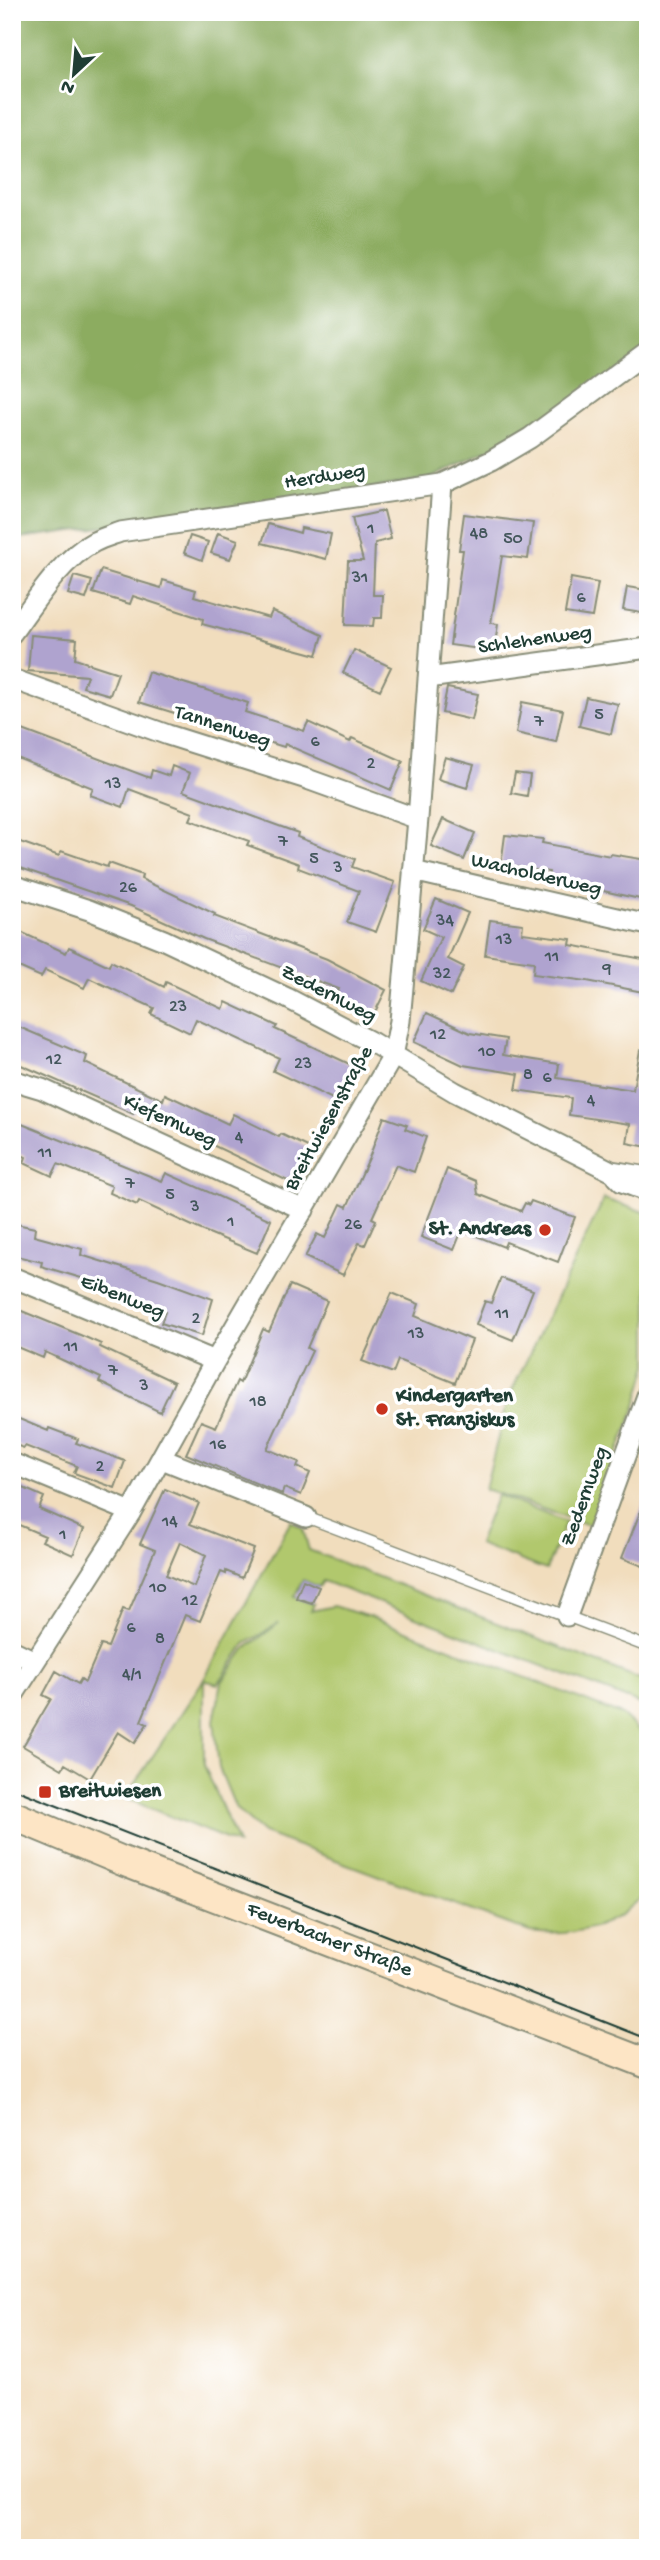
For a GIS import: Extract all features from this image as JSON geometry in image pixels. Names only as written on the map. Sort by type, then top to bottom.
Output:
[{"type":"main road","name":"Feuerbacher Straße","points":[[12,1815],[125,1862],[648,2064]]},
{"type":"street","name":"Herdweg","points":[[12,633],[45,588],[68,563],[92,543],[120,532],[442,484],[491,461],[530,438],[648,351]]},
{"type":"street","name":"Breitwiesenstraße","points":[[12,1697],[131,1512],[215,1361],[393,1056],[400,1021],[418,819],[442,484]]},
{"type":"street","name":"Schlehenweg","points":[[428,678],[648,648]]},
{"type":"street","name":"Tannenweg","points":[[12,679],[418,819]]},
{"type":"street","name":"Wacholderweg","points":[[413,871],[648,925]]},
{"type":"street","name":"Zedernweg","points":[[12,885],[89,910],[164,940],[287,998],[455,1092],[611,1171],[648,1177]]},
{"type":"street","name":"Kiefernweg","points":[[12,1080],[42,1089],[304,1210]]},
{"type":"street","name":"Zedernweg","points":[[611,1171],[622,1182],[648,1192]]},
{"type":"street","name":"Eibenweg","points":[[12,1277],[215,1361]]},
{"type":"street","name":"Zedernweg","points":[[567,1616],[648,1393]]},
{"type":"street","points":[[162,1459],[306,1517]]},
{"type":"street","points":[[12,1463],[131,1512]]},
{"type":"street","points":[[12,1650],[35,1661]]},
{"type":"lane","points":[[306,1517],[648,1647]]},
{"type":"green space","points":[[12,12],[648,12],[648,351],[529,430],[432,478],[297,501],[12,539]]},
{"type":"green space","points":[[604,1199],[648,1213],[648,1365],[636,1406],[589,1525],[485,1489],[507,1401]]},
{"type":"green space","points":[[497,1495],[566,1522],[546,1570],[478,1544]]},
{"type":"green space","points":[[291,1521],[303,1529],[309,1550],[648,1682],[648,1707],[323,1581],[319,1587],[303,1580],[294,1597],[314,1604],[311,1611],[333,1606],[370,1617],[622,1715],[648,1739],[648,1892],[621,1915],[597,1926],[563,1933],[530,1932],[263,1833],[236,1809],[219,1768],[214,1721],[222,1682],[246,1648],[279,1623],[245,1644],[218,1684],[204,1680],[204,1765],[238,1844],[125,1798],[204,1679]]},
{"type":"building","points":[[384,511],[391,539],[375,543],[373,595],[383,595],[382,618],[374,618],[373,626],[345,625],[348,561],[363,561],[352,518]]},
{"type":"building","points":[[464,514],[533,523],[528,559],[502,556],[491,623],[498,624],[494,651],[450,645],[463,550],[459,550]]},
{"type":"building","points":[[268,524],[300,533],[301,528],[331,534],[326,559],[262,543]]},
{"type":"building","points":[[218,533],[238,540],[230,559],[211,553]]},
{"type":"building","points":[[190,536],[208,542],[202,560],[184,553]]},
{"type":"building","points":[[101,570],[161,588],[163,580],[196,590],[194,596],[269,618],[272,611],[323,635],[317,655],[202,624],[203,619],[133,596],[130,604],[93,593]]},
{"type":"building","points":[[74,576],[92,581],[86,599],[68,594]]},
{"type":"building","points":[[571,578],[598,583],[592,617],[565,613]]},
{"type":"building","points":[[627,587],[648,590],[648,614],[623,610]]},
{"type":"building","points":[[31,635],[77,639],[75,659],[118,673],[110,695],[83,687],[87,676],[28,671]]},
{"type":"building","points":[[354,650],[391,667],[380,690],[343,673]]},
{"type":"building","points":[[148,672],[248,703],[245,712],[304,731],[308,722],[350,742],[352,738],[403,761],[391,790],[285,744],[284,747],[139,702]]},
{"type":"building","points":[[447,688],[478,694],[472,720],[442,713]]},
{"type":"building","points":[[586,697],[618,704],[611,734],[579,726]]},
{"type":"building","points":[[522,702],[563,710],[556,742],[516,733]]},
{"type":"building","points":[[12,726],[150,778],[152,770],[169,776],[172,766],[190,773],[183,791],[298,833],[297,837],[355,859],[352,867],[395,882],[376,932],[347,922],[359,891],[298,868],[299,864],[247,845],[249,841],[190,820],[193,813],[129,789],[123,807],[90,795],[93,788],[12,756]]},
{"type":"building","points":[[445,757],[474,765],[467,788],[438,779]]},
{"type":"building","points":[[515,773],[530,775],[527,796],[511,793]]},
{"type":"building","points":[[443,819],[475,833],[464,860],[431,846]]},
{"type":"building","points":[[505,835],[543,839],[542,843],[647,860],[640,899],[548,879],[549,872],[501,865]]},
{"type":"building","points":[[12,839],[59,856],[61,851],[107,867],[109,863],[142,875],[141,879],[215,914],[214,916],[327,959],[386,990],[373,1016],[335,997],[339,989],[204,939],[131,906],[12,865]]},
{"type":"building","points":[[436,899],[468,913],[448,959],[464,967],[451,995],[421,981],[441,937],[423,929]]},
{"type":"building","points":[[490,920],[523,924],[522,933],[571,939],[570,945],[648,960],[648,993],[533,974],[534,962],[485,955]]},
{"type":"building","points":[[12,928],[66,953],[69,947],[109,966],[111,961],[164,987],[166,982],[223,1009],[226,1002],[277,1026],[275,1029],[358,1068],[341,1103],[273,1071],[279,1058],[196,1019],[190,1033],[151,1014],[154,1008],[89,978],[84,988],[45,970],[41,977],[12,964]]},
{"type":"building","points":[[427,1013],[470,1033],[506,1039],[503,1055],[559,1064],[557,1078],[633,1090],[640,1050],[648,1051],[648,1147],[627,1143],[630,1124],[569,1115],[571,1098],[516,1090],[519,1074],[463,1065],[414,1042]]},
{"type":"building","points":[[12,1024],[87,1056],[85,1063],[163,1100],[165,1094],[228,1124],[233,1114],[279,1137],[281,1134],[312,1149],[294,1184],[135,1108],[133,1114],[12,1061]]},
{"type":"building","points":[[384,1117],[407,1125],[405,1129],[426,1137],[414,1172],[396,1165],[372,1218],[376,1220],[365,1245],[359,1243],[343,1275],[305,1257],[317,1234],[325,1238],[341,1204],[347,1207]]},
{"type":"building","points":[[12,1120],[162,1181],[166,1173],[271,1220],[257,1253],[139,1201],[137,1205],[110,1193],[112,1186],[58,1164],[52,1176],[24,1163],[26,1157],[12,1151]]},
{"type":"building","points":[[447,1169],[476,1181],[478,1194],[521,1211],[525,1203],[529,1205],[531,1201],[575,1217],[558,1262],[506,1242],[504,1247],[462,1230],[454,1250],[421,1237]]},
{"type":"building","points":[[12,1223],[35,1228],[34,1236],[82,1249],[81,1255],[213,1299],[202,1336],[161,1323],[165,1312],[86,1287],[88,1280],[41,1266],[42,1262],[12,1255]]},
{"type":"building","points":[[501,1278],[533,1290],[513,1340],[476,1325],[485,1301],[491,1303]]},
{"type":"building","points":[[290,1285],[327,1301],[307,1348],[312,1351],[267,1449],[299,1462],[297,1467],[310,1473],[301,1495],[284,1488],[282,1494],[186,1454],[201,1421],[216,1427],[237,1381],[240,1383],[263,1329],[269,1332]]},
{"type":"building","points":[[392,1293],[419,1304],[415,1316],[472,1340],[455,1383],[398,1360],[393,1373],[362,1361]]},
{"type":"building","points":[[12,1307],[101,1344],[100,1347],[174,1382],[160,1412],[99,1382],[101,1378],[45,1352],[43,1358],[12,1345]]},
{"type":"building","points":[[12,1416],[48,1431],[49,1428],[78,1439],[76,1443],[125,1461],[115,1488],[74,1473],[77,1466],[25,1446],[24,1448],[12,1444]]},
{"type":"building","points":[[12,1483],[44,1497],[39,1509],[84,1529],[73,1555],[42,1541],[45,1536],[12,1522]]},
{"type":"building","points":[[165,1489],[199,1503],[190,1524],[254,1549],[242,1578],[226,1571],[226,1574],[221,1572],[200,1621],[185,1615],[141,1721],[147,1724],[135,1743],[118,1732],[90,1779],[65,1764],[62,1769],[23,1746],[51,1699],[43,1695],[56,1671],[78,1684],[81,1679],[85,1682],[101,1645],[108,1647],[123,1609],[129,1611],[155,1550],[140,1544]],"holes":[[[180,1542],[206,1555],[194,1587],[166,1575]]]},
{"type":"building","points":[[648,1495],[648,1568],[622,1558]]},
{"type":"building","points":[[303,1580],[319,1587],[312,1603],[296,1598]]},
{"type":"tram line","points":[[12,1788],[648,2039]]},
{"type":"place","name":"St. Andreas","points":[[545,1230]]},
{"type":"place","name":"Kindergarten St. Franziskus","points":[[382,1409]]},
{"type":"place","name":"Breitwiesen","points":[[45,1792]]}]
